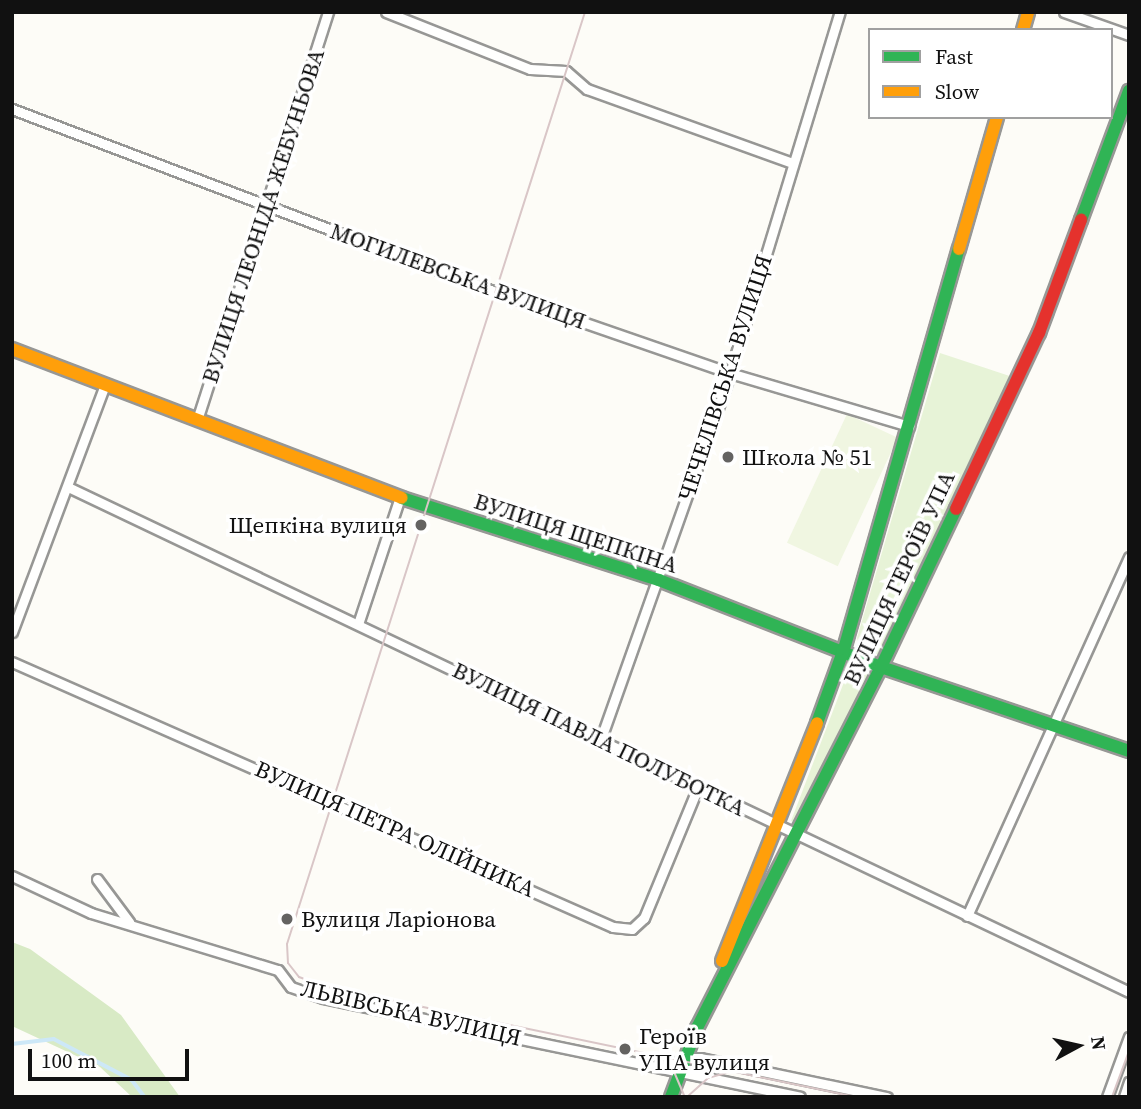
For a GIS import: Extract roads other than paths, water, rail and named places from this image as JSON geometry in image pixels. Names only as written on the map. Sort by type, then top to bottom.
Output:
[{"type":"street","name":"ВУЛИЦЯ ЛЕОНІДА ЖЕБУНЬОВА","points":[[197,420],[268,206],[328,12]]},
{"type":"street","points":[[386,12],[530,69],[561,69],[587,89],[793,163]]},
{"type":"street","name":"ЧЕЧЕЛІВСЬКА ВУЛИЦЯ","points":[[600,741],[730,373],[840,12]]},
{"type":"street","points":[[1064,12],[1111,28]]},
{"type":"street","name":"ВУЛИЦЯ ГЕРОЇВ УПА","points":[[680,1068],[881,667],[1039,333],[1129,91]]},
{"type":"street","name":"МОГИЛЕВСЬКА ВУЛИЦЯ","points":[[12,109],[487,289],[730,373],[909,426]]},
{"type":"street","name":"ВУЛИЦЯ ГЕРОЇВ УПА","points":[[680,1068],[779,825],[844,649],[996,119]]},
{"type":"street","name":"ВУЛИЦЯ ЩЕПКІНА","points":[[12,348],[400,497],[659,580],[844,649],[881,667],[1054,729],[1129,751]]},
{"type":"street","points":[[12,632],[105,384]]},
{"type":"street","name":"ВУЛИЦЯ ПАВЛА ПОЛУБОТКА","points":[[68,487],[1129,992]]},
{"type":"street","points":[[358,624],[400,497]]},
{"type":"street","points":[[967,916],[1054,729],[1129,557]]},
{"type":"street","name":"ВУЛИЦЯ ПЕТРА ОЛІЙНИКА","points":[[12,662],[612,927],[632,929],[644,918],[698,787]]},
{"type":"street","name":"ЛЬВІВСЬКА ВУЛИЦЯ","points":[[12,876],[91,913],[129,922],[278,970],[291,987],[323,998],[680,1068]]},
{"type":"street","points":[[97,879],[129,922]]},
{"type":"street","points":[[1108,1097],[1129,1037]]},
{"type":"street","points":[[671,1097],[680,1068]]},
{"type":"street","points":[[680,1068],[800,1097]]},
{"type":"street","points":[[680,1068],[887,1097]]},
{"type":"street","points":[[1124,1097],[1129,1082]]},
{"type":"waterway","points":[[12,1044],[54,1039],[132,1080],[145,1097]]},
{"type":"tram line","points":[[585,12],[287,944],[288,963],[299,977],[327,987],[856,1097]]},
{"type":"tram line","points":[[1112,1097],[1129,1051]]},
{"type":"tram line","points":[[658,1057],[675,1074],[685,1097]]},
{"type":"tram line","points":[[687,1097],[708,1078],[729,1072]]},
{"type":"place","name":"Школа № 51","points":[[728,457]]},
{"type":"place","name":"Щепкіна вулиця","points":[[421,525]]},
{"type":"place","name":"Вулиця Ларіонова","points":[[287,919]]},
{"type":"place","name":"Героїв УПА вулиця","points":[[625,1049]]}]
